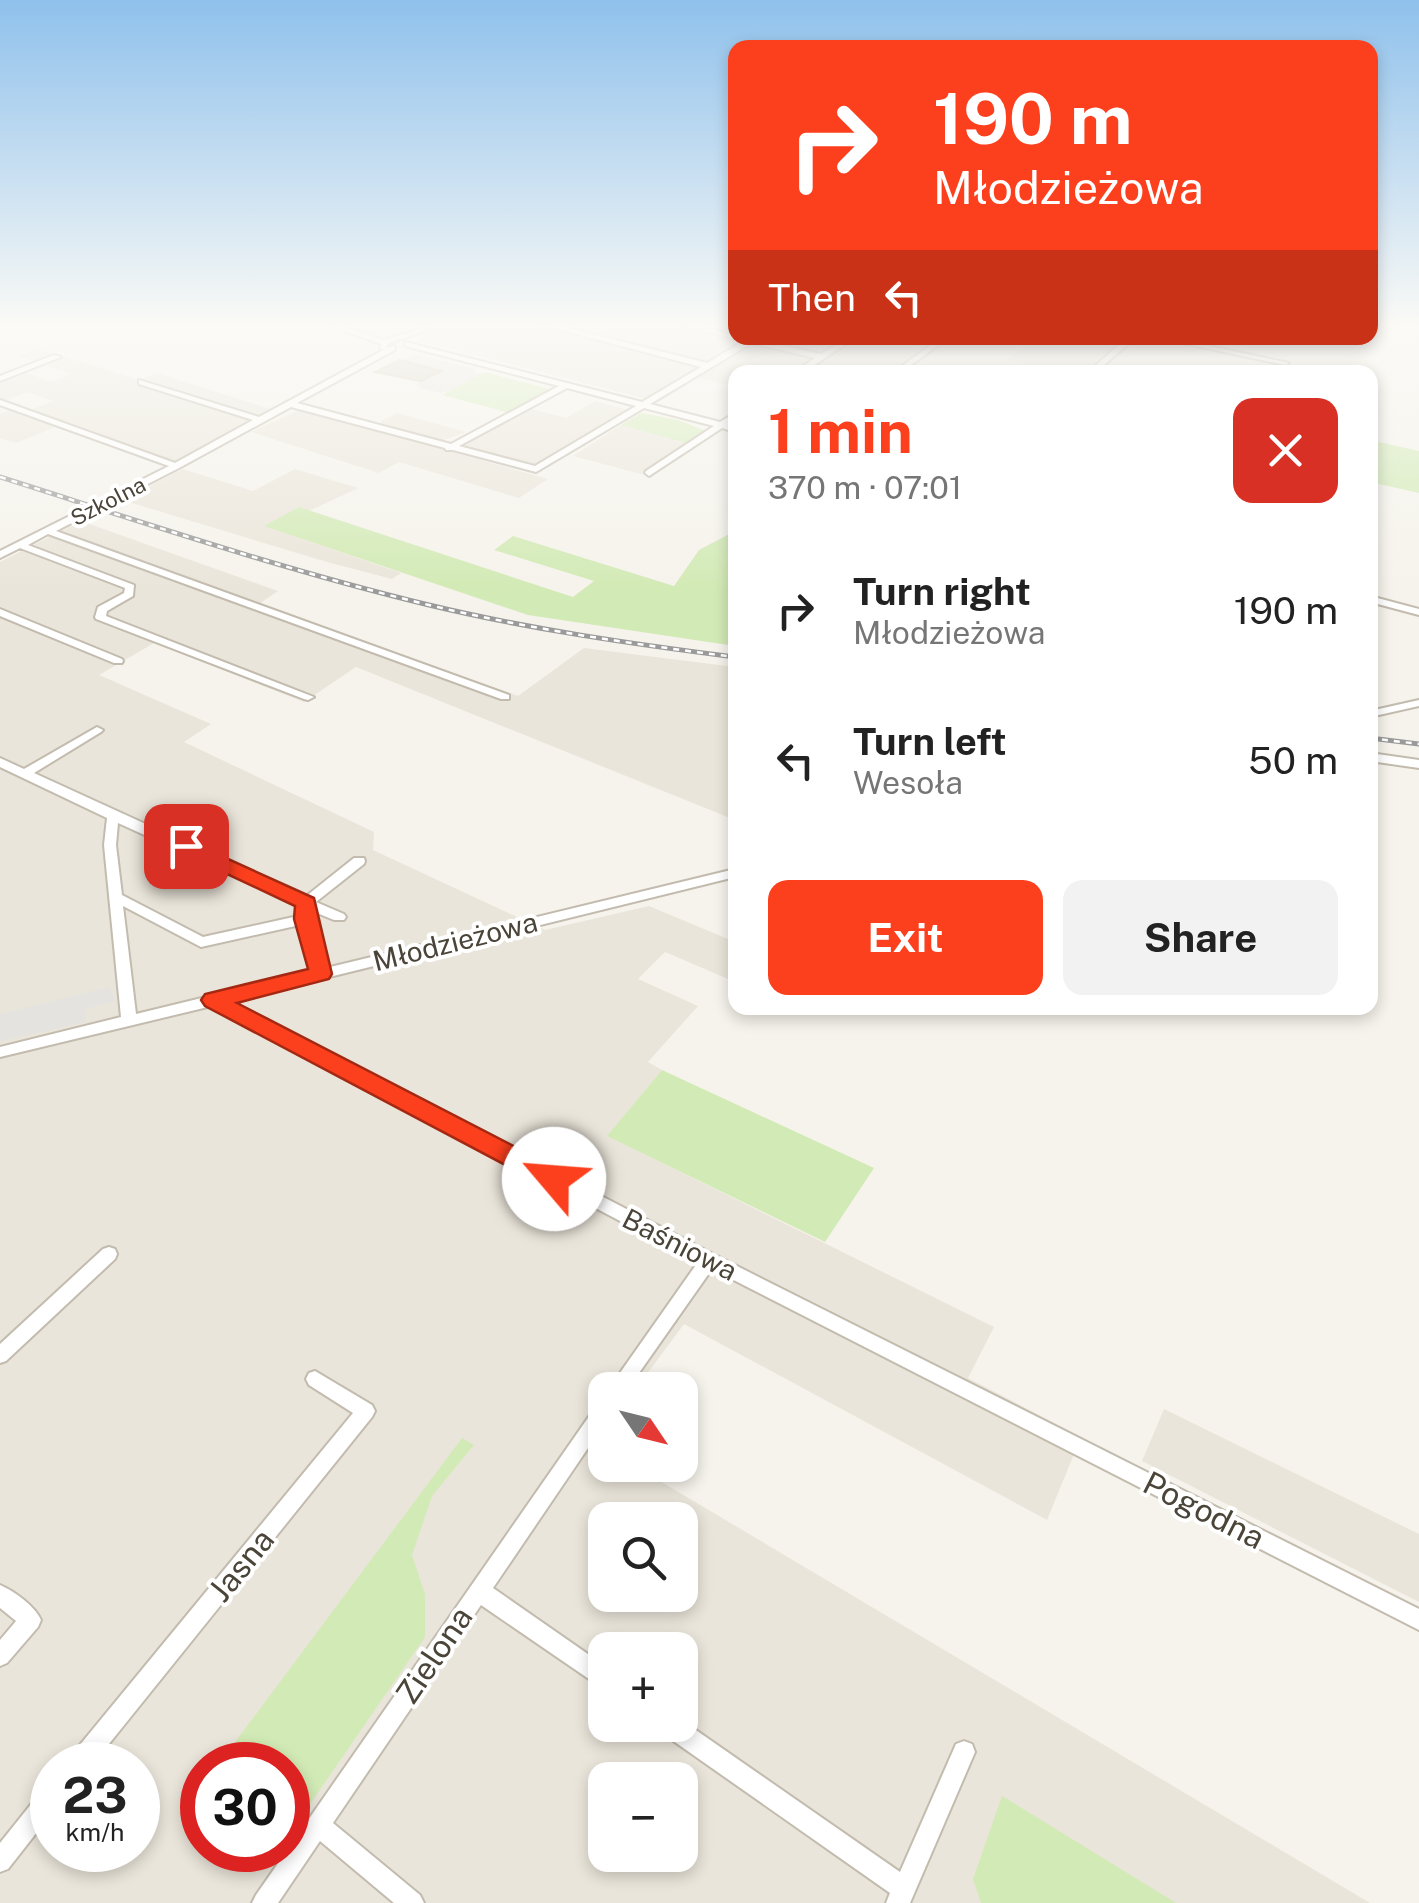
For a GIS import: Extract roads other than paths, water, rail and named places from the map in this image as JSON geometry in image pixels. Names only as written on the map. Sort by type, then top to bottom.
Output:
[{"type":"street","points":[[32,414],[176,466]]},
{"type":"street","points":[[241,414],[260,420]]},
{"type":"street","name":"Szkolna","points":[[0,555],[272,414]]},
{"type":"street","points":[[326,414],[530,470],[547,466],[632,414]]},
{"type":"street","points":[[449,448],[512,414]]},
{"type":"street","points":[[676,414],[728,427]]},
{"type":"street","points":[[649,473],[728,420]]},
{"type":"street","points":[[48,531],[505,697]]},
{"type":"street","points":[[20,546],[130,587],[130,594],[102,609],[100,617],[308,696]]},
{"type":"street","points":[[1378,601],[1419,612]]},
{"type":"street","points":[[0,612],[118,661]]},
{"type":"street","points":[[1378,711],[1419,703]]},
{"type":"street","points":[[26,774],[96,730]]},
{"type":"street","points":[[1378,758],[1419,764]]},
{"type":"street","points":[[0,762],[340,917]]},
{"type":"street","points":[[113,816],[110,846],[128,1020]]},
{"type":"street","points":[[321,974],[305,919],[306,903],[359,861]]},
{"type":"street","name":"Młodzieżowa","points":[[0,1052],[728,875]]},
{"type":"street","points":[[118,898],[201,942],[305,919]]},
{"type":"street","name":"Baśniowa","points":[[213,1000],[709,1260],[989,1401]]},
{"type":"street","points":[[0,1355],[109,1254]]},
{"type":"street","points":[[630,1372],[709,1260]]},
{"type":"street","name":"Jasna","points":[[97,1742],[366,1411],[316,1379]]},
{"type":"street","name":"Pogodna","points":[[989,1401],[1419,1620]]},
{"type":"street","name":"Zielona","points":[[264,1903],[588,1432]]},
{"type":"street","points":[[478,1590],[588,1667]]},
{"type":"street","points":[[0,1595],[32,1620],[0,1656]]},
{"type":"street","points":[[693,1742],[901,1896],[964,1752]]},
{"type":"street","points":[[0,1861],[30,1824]]},
{"type":"street","points":[[318,1825],[412,1903]]},
{"type":"railway","points":[[0,477],[267,561],[429,605],[581,635],[728,656]]},
{"type":"railway","points":[[1378,739],[1419,744]]}]
